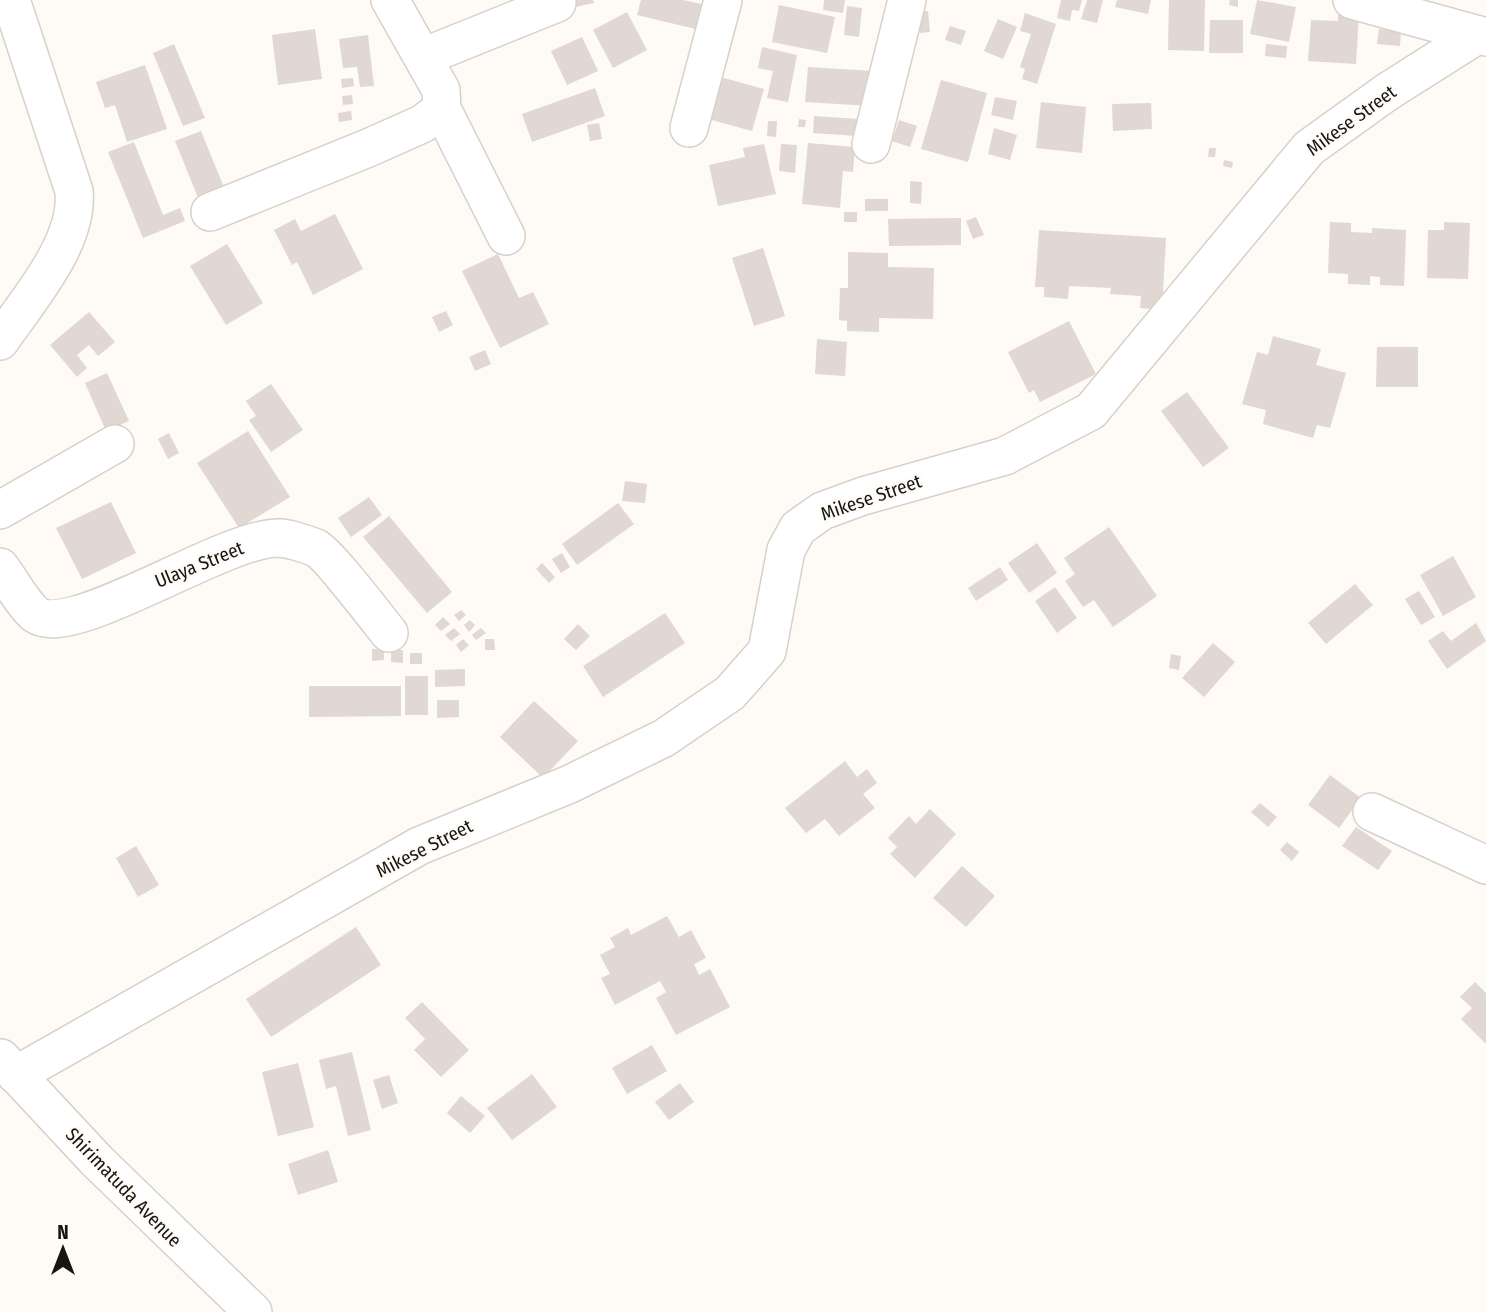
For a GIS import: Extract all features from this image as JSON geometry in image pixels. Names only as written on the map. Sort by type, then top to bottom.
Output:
[{"type":"street","points":[[0,341],[69,235],[76,211],[74,191],[59,140],[11,0]]},
{"type":"street","points":[[390,0],[441,90],[442,109],[506,236]]},
{"type":"street","points":[[689,128],[723,0]]},
{"type":"street","points":[[871,144],[907,0]]},
{"type":"street","points":[[1352,0],[1481,36]]},
{"type":"street","points":[[423,57],[557,3]]},
{"type":"street","name":"Mikese Street","points":[[8,1066],[419,846],[570,784],[664,738],[730,693],[767,651],[786,550],[798,528],[822,511],[863,496],[1005,456],[1091,411],[1309,148],[1387,92],[1481,36]]},
{"type":"street","points":[[210,212],[379,144],[422,124],[442,109]]},
{"type":"street","points":[[0,510],[115,444]]},
{"type":"street","name":"Ulaya Street","points":[[0,567],[35,614],[49,620],[67,619],[98,608],[199,562],[250,543],[280,538],[318,548],[389,633]]},
{"type":"street","points":[[1372,812],[1486,865]]},
{"type":"street","name":"Shirimatuda Avenue","points":[[8,1066],[187,1251],[253,1312]]},
{"type":"building","points":[[573,0],[593,0],[594,3],[575,7]]},
{"type":"building","points":[[641,0],[683,0],[710,6],[704,31],[637,15]]},
{"type":"building","points":[[824,0],[845,0],[843,13],[823,10]]},
{"type":"building","points":[[1061,0],[1082,0],[1079,11],[1072,10],[1070,21],[1057,18]]},
{"type":"building","points":[[1087,0],[1103,0],[1097,23],[1081,19]]},
{"type":"building","points":[[1117,0],[1151,0],[1148,14],[1115,7]]},
{"type":"building","points":[[1169,0],[1205,0],[1204,51],[1168,50]]},
{"type":"building","points":[[1230,0],[1238,0],[1238,7],[1229,5]]},
{"type":"building","points":[[1257,0],[1296,7],[1289,42],[1250,34]]},
{"type":"building","points":[[779,5],[835,17],[827,53],[772,42]]},
{"type":"building","points":[[847,6],[862,8],[859,37],[844,35]]},
{"type":"building","points":[[928,11],[930,32],[920,33],[918,12]]},
{"type":"building","points":[[627,12],[647,50],[613,68],[593,30]]},
{"type":"building","points":[[1338,12],[1359,14],[1356,64],[1308,61],[1311,20],[1338,21]]},
{"type":"building","points":[[1025,13],[1056,24],[1037,84],[1022,79],[1025,69],[1020,67],[1031,34],[1020,31]]},
{"type":"building","points":[[998,19],[1017,27],[1003,59],[984,51]]},
{"type":"building","points":[[1210,20],[1243,20],[1243,53],[1209,53]]},
{"type":"building","points":[[950,26],[966,31],[961,45],[945,40]]},
{"type":"building","points":[[315,29],[322,79],[278,85],[272,35]]},
{"type":"building","points":[[1379,29],[1401,31],[1400,46],[1377,44]]},
{"type":"building","points":[[368,35],[374,86],[360,87],[357,67],[343,68],[339,39]]},
{"type":"building","points":[[582,37],[598,71],[567,85],[551,51]]},
{"type":"building","points":[[174,44],[205,118],[183,126],[153,53]]},
{"type":"building","points":[[1266,44],[1287,46],[1286,58],[1265,56]]},
{"type":"building","points":[[762,47],[797,55],[788,102],[767,98],[773,71],[758,68]]},
{"type":"building","points":[[145,65],[167,129],[127,142],[115,105],[105,108],[96,82]]},
{"type":"building","points":[[808,67],[873,71],[871,106],[805,102]]},
{"type":"building","points":[[713,75],[764,89],[752,131],[701,117]]},
{"type":"building","points":[[353,78],[354,86],[342,88],[341,79]]},
{"type":"building","points":[[941,80],[987,93],[968,162],[921,149]]},
{"type":"building","points":[[595,88],[605,116],[532,142],[522,114]]},
{"type":"building","points":[[352,95],[353,104],[343,105],[342,96]]},
{"type":"building","points":[[995,97],[1017,101],[1013,120],[991,115]]},
{"type":"building","points":[[1041,102],[1086,107],[1082,153],[1036,148]]},
{"type":"building","points":[[1151,103],[1152,129],[1113,131],[1112,104]]},
{"type":"building","points":[[351,111],[352,120],[339,122],[338,113]]},
{"type":"building","points":[[814,116],[859,119],[858,136],[813,133]]},
{"type":"building","points":[[799,119],[806,120],[805,127],[798,127]]},
{"type":"building","points":[[899,120],[917,126],[910,147],[892,141]]},
{"type":"building","points":[[768,121],[777,121],[776,137],[767,136]]},
{"type":"building","points":[[599,123],[602,139],[590,141],[587,125]]},
{"type":"building","points":[[994,128],[1017,135],[1010,160],[988,154]]},
{"type":"building","points":[[201,131],[227,195],[201,205],[175,141]]},
{"type":"building","points":[[134,142],[163,215],[180,208],[185,221],[143,238],[108,152]]},
{"type":"building","points":[[808,143],[855,147],[853,172],[843,171],[840,208],[802,204]]},
{"type":"building","points":[[764,144],[776,194],[718,206],[709,165],[745,157],[743,148]]},
{"type":"building","points":[[781,144],[797,145],[795,173],[779,171]]},
{"type":"building","points":[[1209,148],[1216,148],[1215,157],[1208,157]]},
{"type":"building","points":[[1224,160],[1233,162],[1232,168],[1223,166]]},
{"type":"building","points":[[910,181],[922,182],[921,204],[910,203]]},
{"type":"building","points":[[865,199],[888,199],[888,211],[865,211]]},
{"type":"building","points":[[844,212],[857,212],[857,222],[844,222]]},
{"type":"building","points":[[335,214],[363,269],[313,295],[297,262],[292,265],[274,230],[295,219],[301,231]]},
{"type":"building","points":[[976,217],[984,235],[973,239],[966,221]]},
{"type":"building","points":[[961,218],[961,245],[889,246],[888,219]]},
{"type":"building","points":[[1330,222],[1351,223],[1351,232],[1372,233],[1372,228],[1406,230],[1404,286],[1380,285],[1380,277],[1370,276],[1370,285],[1348,284],[1348,274],[1328,273]]},
{"type":"building","points":[[1444,222],[1470,223],[1468,279],[1427,278],[1428,230],[1444,230]]},
{"type":"building","points":[[1039,230],[1166,238],[1162,310],[1140,308],[1141,296],[1110,294],[1111,288],[1069,286],[1068,299],[1044,297],[1044,287],[1035,287]]},
{"type":"building","points":[[227,244],[263,303],[226,325],[190,266]]},
{"type":"building","points":[[763,248],[785,316],[754,326],[732,258]]},
{"type":"building","points":[[848,252],[888,253],[888,267],[934,268],[933,319],[879,318],[879,332],[847,331],[847,321],[839,320],[840,288],[848,288]]},
{"type":"building","points":[[498,254],[519,298],[533,292],[549,324],[500,348],[462,271]]},
{"type":"building","points":[[446,311],[453,325],[439,332],[432,317]]},
{"type":"building","points":[[89,312],[115,342],[98,356],[89,345],[77,355],[87,368],[77,377],[50,345]]},
{"type":"building","points":[[1069,321],[1096,374],[1040,402],[1034,390],[1029,393],[1008,352]]},
{"type":"building","points":[[1273,336],[1321,349],[1316,365],[1346,373],[1330,428],[1317,425],[1313,438],[1263,424],[1266,410],[1242,404],[1257,352],[1268,355]]},
{"type":"building","points":[[817,339],[847,342],[845,376],[815,374]]},
{"type":"building","points":[[1377,347],[1418,347],[1418,387],[1376,387]]},
{"type":"building","points":[[485,350],[491,364],[475,371],[469,357]]},
{"type":"building","points":[[107,373],[129,421],[106,431],[85,383]]},
{"type":"building","points":[[271,384],[303,430],[271,452],[249,420],[256,416],[246,401]]},
{"type":"building","points":[[1187,392],[1229,448],[1203,467],[1161,411]]},
{"type":"building","points":[[248,431],[290,497],[239,528],[197,463]]},
{"type":"building","points":[[169,433],[179,453],[168,459],[158,439]]},
{"type":"building","points":[[625,481],[647,484],[645,503],[622,501]]},
{"type":"building","points":[[369,497],[382,515],[351,537],[338,518]]},
{"type":"building","points":[[111,502],[136,553],[82,579],[56,528]]},
{"type":"building","points":[[618,503],[634,524],[577,565],[562,544]]},
{"type":"building","points":[[389,516],[452,592],[427,613],[363,537]]},
{"type":"building","points":[[1109,527],[1157,596],[1113,627],[1094,600],[1083,607],[1065,581],[1075,574],[1064,558]]},
{"type":"building","points":[[1037,543],[1057,573],[1029,593],[1008,563]]},
{"type":"building","points":[[562,553],[570,567],[561,573],[552,559]]},
{"type":"building","points":[[1453,556],[1476,597],[1443,616],[1420,575]]},
{"type":"building","points":[[542,563],[555,577],[549,583],[536,569]]},
{"type":"building","points":[[1000,567],[1008,580],[976,601],[968,588]]},
{"type":"building","points":[[1355,584],[1373,605],[1326,644],[1308,623]]},
{"type":"building","points":[[1055,587],[1077,618],[1057,633],[1035,601]]},
{"type":"building","points":[[1419,591],[1435,617],[1421,625],[1405,599]]},
{"type":"building","points":[[461,610],[466,615],[459,621],[454,615]]},
{"type":"building","points":[[665,613],[685,643],[603,697],[583,666]]},
{"type":"building","points":[[443,617],[450,624],[441,631],[435,625]]},
{"type":"building","points":[[470,620],[475,625],[469,632],[464,625]]},
{"type":"building","points":[[1476,623],[1486,641],[1447,669],[1428,641],[1443,631],[1451,641]]},
{"type":"building","points":[[578,624],[590,636],[576,650],[564,639]]},
{"type":"building","points":[[454,628],[460,634],[451,641],[445,635]]},
{"type":"building","points":[[481,628],[486,633],[476,640],[472,635]]},
{"type":"building","points":[[463,639],[469,645],[461,652],[456,645]]},
{"type":"building","points":[[485,639],[494,639],[495,650],[485,650]]},
{"type":"building","points":[[1213,643],[1235,662],[1204,697],[1182,678]]},
{"type":"building","points":[[372,649],[384,649],[384,660],[372,661]]},
{"type":"building","points":[[391,650],[403,650],[403,663],[391,662]]},
{"type":"building","points":[[410,653],[422,653],[422,664],[410,664]]},
{"type":"building","points":[[1171,654],[1181,656],[1179,670],[1169,668]]},
{"type":"building","points":[[465,669],[465,686],[435,687],[435,670]]},
{"type":"building","points":[[405,676],[428,676],[428,715],[405,715]]},
{"type":"building","points":[[309,686],[401,686],[401,716],[309,717]]},
{"type":"building","points":[[437,700],[459,700],[459,717],[437,718]]},
{"type":"building","points":[[534,701],[578,741],[543,778],[500,737]]},
{"type":"building","points":[[845,761],[857,777],[867,769],[877,783],[863,794],[875,808],[839,836],[825,819],[806,833],[785,808]]},
{"type":"building","points":[[1330,775],[1361,798],[1339,828],[1308,805]]},
{"type":"building","points":[[1260,803],[1277,817],[1268,827],[1251,812]]},
{"type":"building","points":[[930,809],[956,834],[915,878],[890,854],[897,847],[888,838],[909,816],[916,824]]},
{"type":"building","points":[[1356,827],[1392,851],[1378,870],[1342,846]]},
{"type":"building","points":[[1287,842],[1299,852],[1292,861],[1280,850]]},
{"type":"building","points":[[136,846],[159,885],[138,897],[116,858]]},
{"type":"building","points":[[962,866],[995,896],[966,927],[933,898]]},
{"type":"building","points":[[667,916],[679,937],[691,930],[706,958],[694,964],[699,975],[710,969],[730,1007],[676,1035],[656,998],[666,992],[660,981],[615,1005],[601,978],[610,974],[600,955],[615,947],[610,938],[628,928],[631,935]]},
{"type":"building","points":[[356,927],[381,965],[271,1037],[246,999]]},
{"type":"building","points":[[1475,982],[1486,993],[1486,1044],[1461,1019],[1472,1008],[1460,997]]},
{"type":"building","points":[[422,1002],[469,1050],[441,1077],[414,1050],[425,1039],[405,1018]]},
{"type":"building","points":[[652,1045],[667,1071],[627,1094],[612,1068]]},
{"type":"building","points":[[352,1052],[371,1130],[348,1136],[336,1086],[326,1089],[319,1060]]},
{"type":"building","points":[[298,1063],[314,1127],[278,1136],[262,1072]]},
{"type":"building","points":[[532,1074],[557,1107],[512,1140],[487,1108]]},
{"type":"building","points":[[389,1075],[398,1103],[382,1109],[373,1080]]},
{"type":"building","points":[[680,1083],[694,1102],[669,1120],[655,1102]]},
{"type":"building","points":[[461,1096],[485,1116],[470,1133],[447,1113]]},
{"type":"building","points":[[328,1150],[338,1182],[298,1195],[288,1164]]}]
